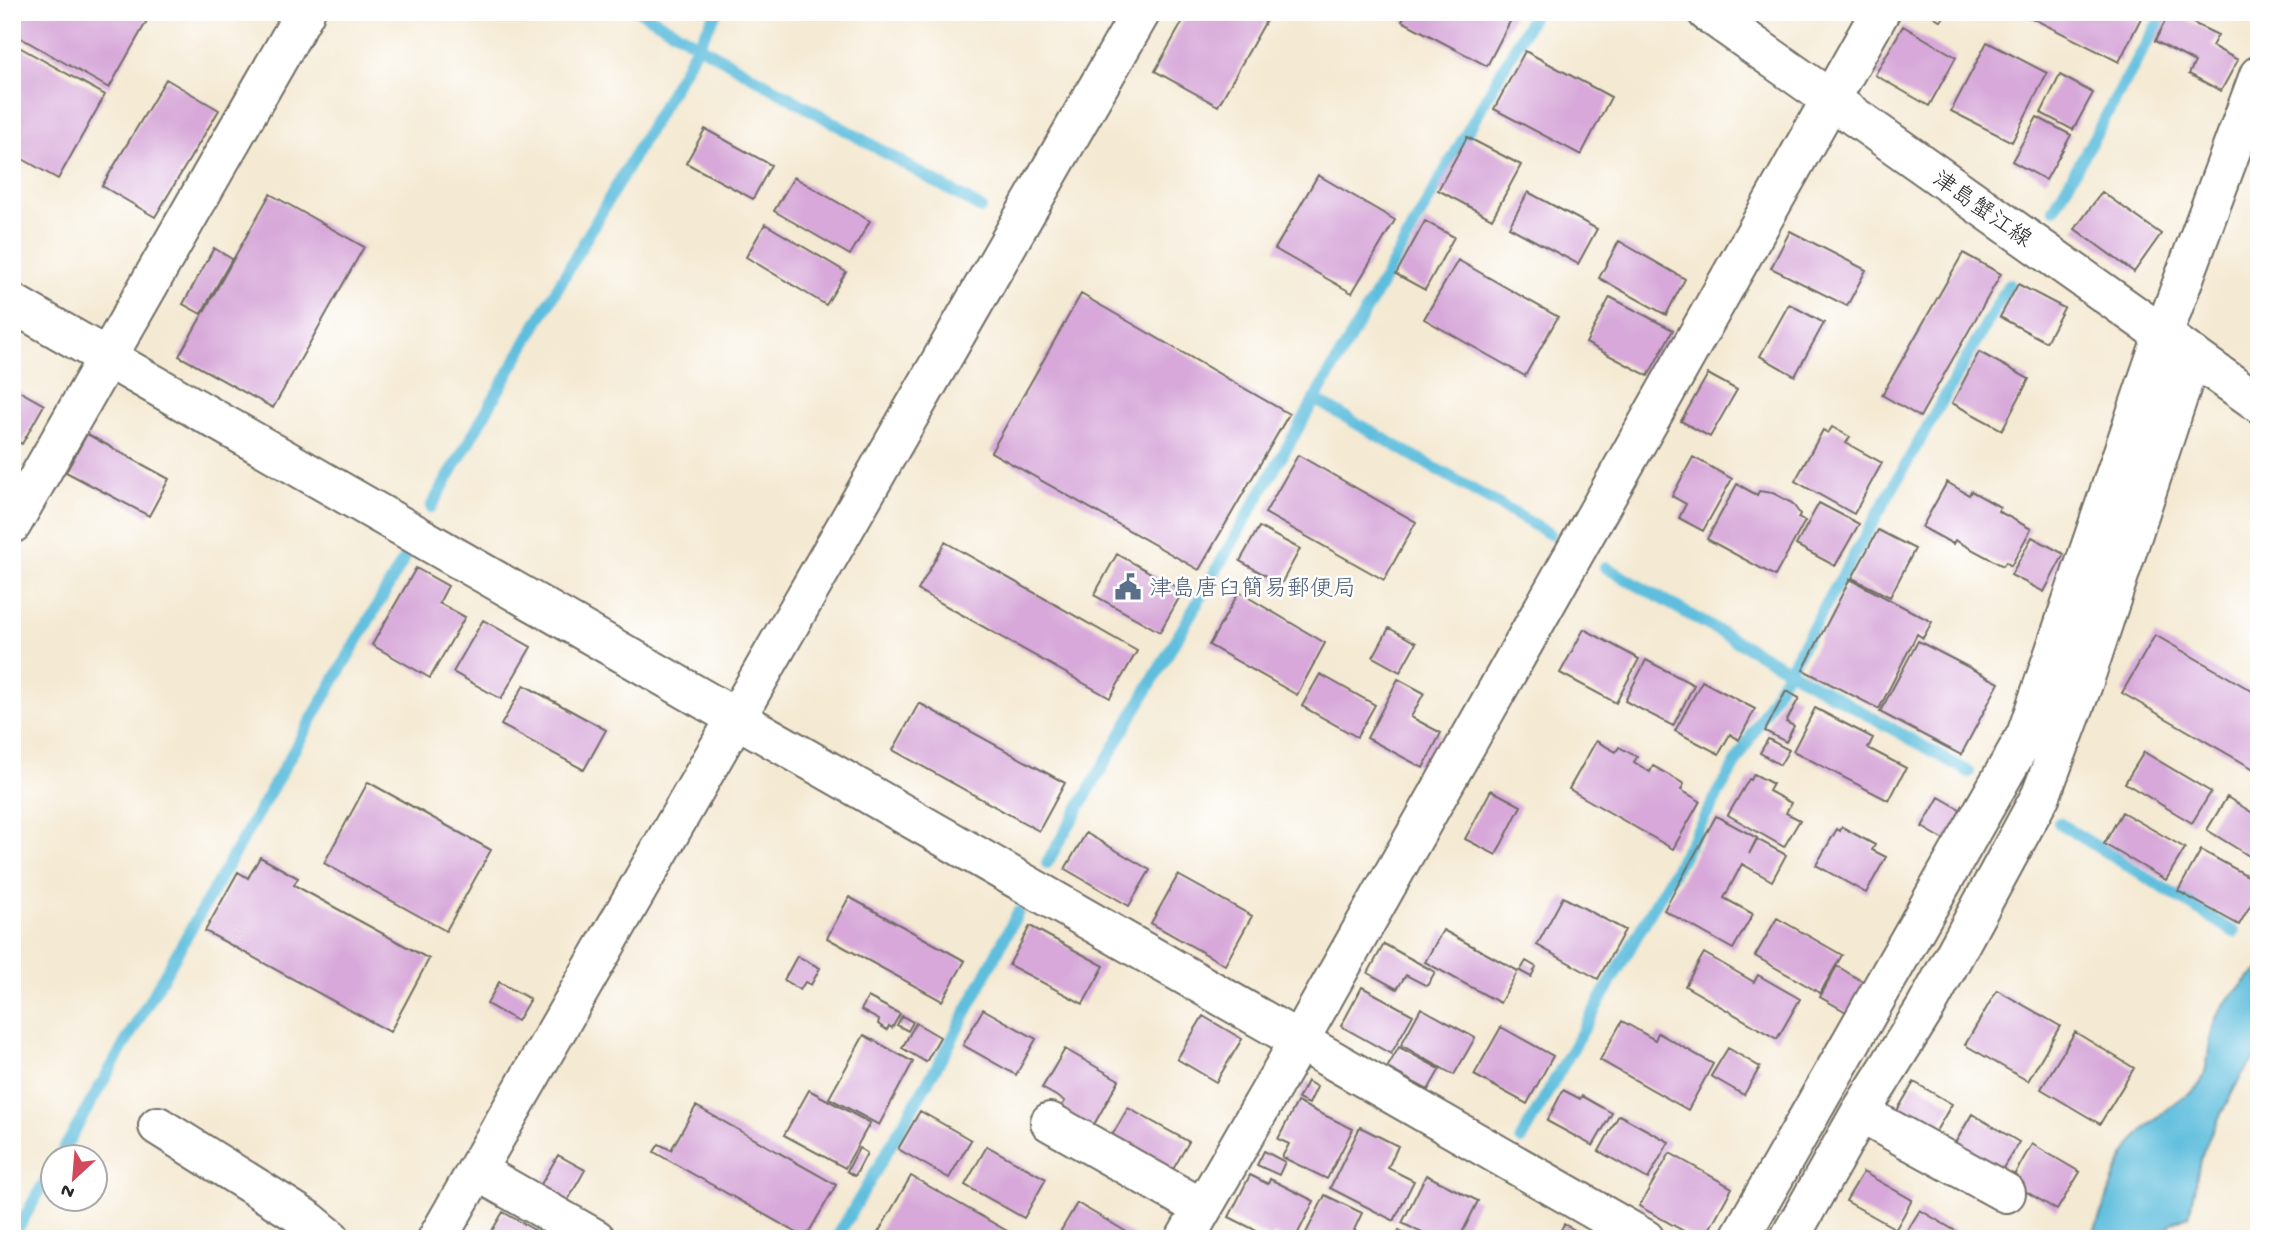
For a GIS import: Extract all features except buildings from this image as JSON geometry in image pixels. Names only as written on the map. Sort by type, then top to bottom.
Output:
[{"type":"street","points":[[12,524],[305,12]]},
{"type":"street","points":[[437,1239],[1141,12]]},
{"type":"street","name":"津島蟹江線","points":[[1707,12],[2259,403]]},
{"type":"street","points":[[1050,1122],[1193,1230],[1880,12]]},
{"type":"street","points":[[1789,1239],[1860,1113],[1925,1009],[2041,795],[2083,684],[2178,345],[2259,75]]},
{"type":"street","points":[[12,303],[1645,1239]]},
{"type":"street","points":[[1739,1239],[2026,735],[2178,345]]},
{"type":"street","points":[[1860,1113],[2006,1193]]},
{"type":"street","points":[[158,1126],[308,1220],[331,1239]]},
{"type":"street","points":[[477,1171],[596,1239]]},
{"type":"water","points":[[2259,970],[2259,1053],[2241,1076],[2210,1135],[2200,1160],[2189,1216],[2173,1222],[2156,1239],[2090,1239],[2126,1152],[2138,1135],[2199,1085],[2205,1073],[2217,1016],[2233,994]]},
{"type":"waterway","points":[[641,12],[981,208]]},
{"type":"waterway","points":[[431,507],[717,12]]},
{"type":"waterway","points":[[1047,863],[1535,12]]},
{"type":"waterway","points":[[2054,209],[2164,12]]},
{"type":"waterway","points":[[1521,1139],[2009,284]]},
{"type":"waterway","points":[[1314,399],[1550,534]]},
{"type":"waterway","points":[[68,1142],[407,554]]},
{"type":"waterway","points":[[1605,567],[1969,772]]},
{"type":"waterway","points":[[2059,823],[2234,932]]},
{"type":"waterway","points":[[836,1239],[948,1047],[1018,912]]},
{"type":"waterway","points":[[12,1239],[38,1194]]},
{"type":"place","name":"津島唐臼簡易郵便局","points":[[1128,587]]}]
